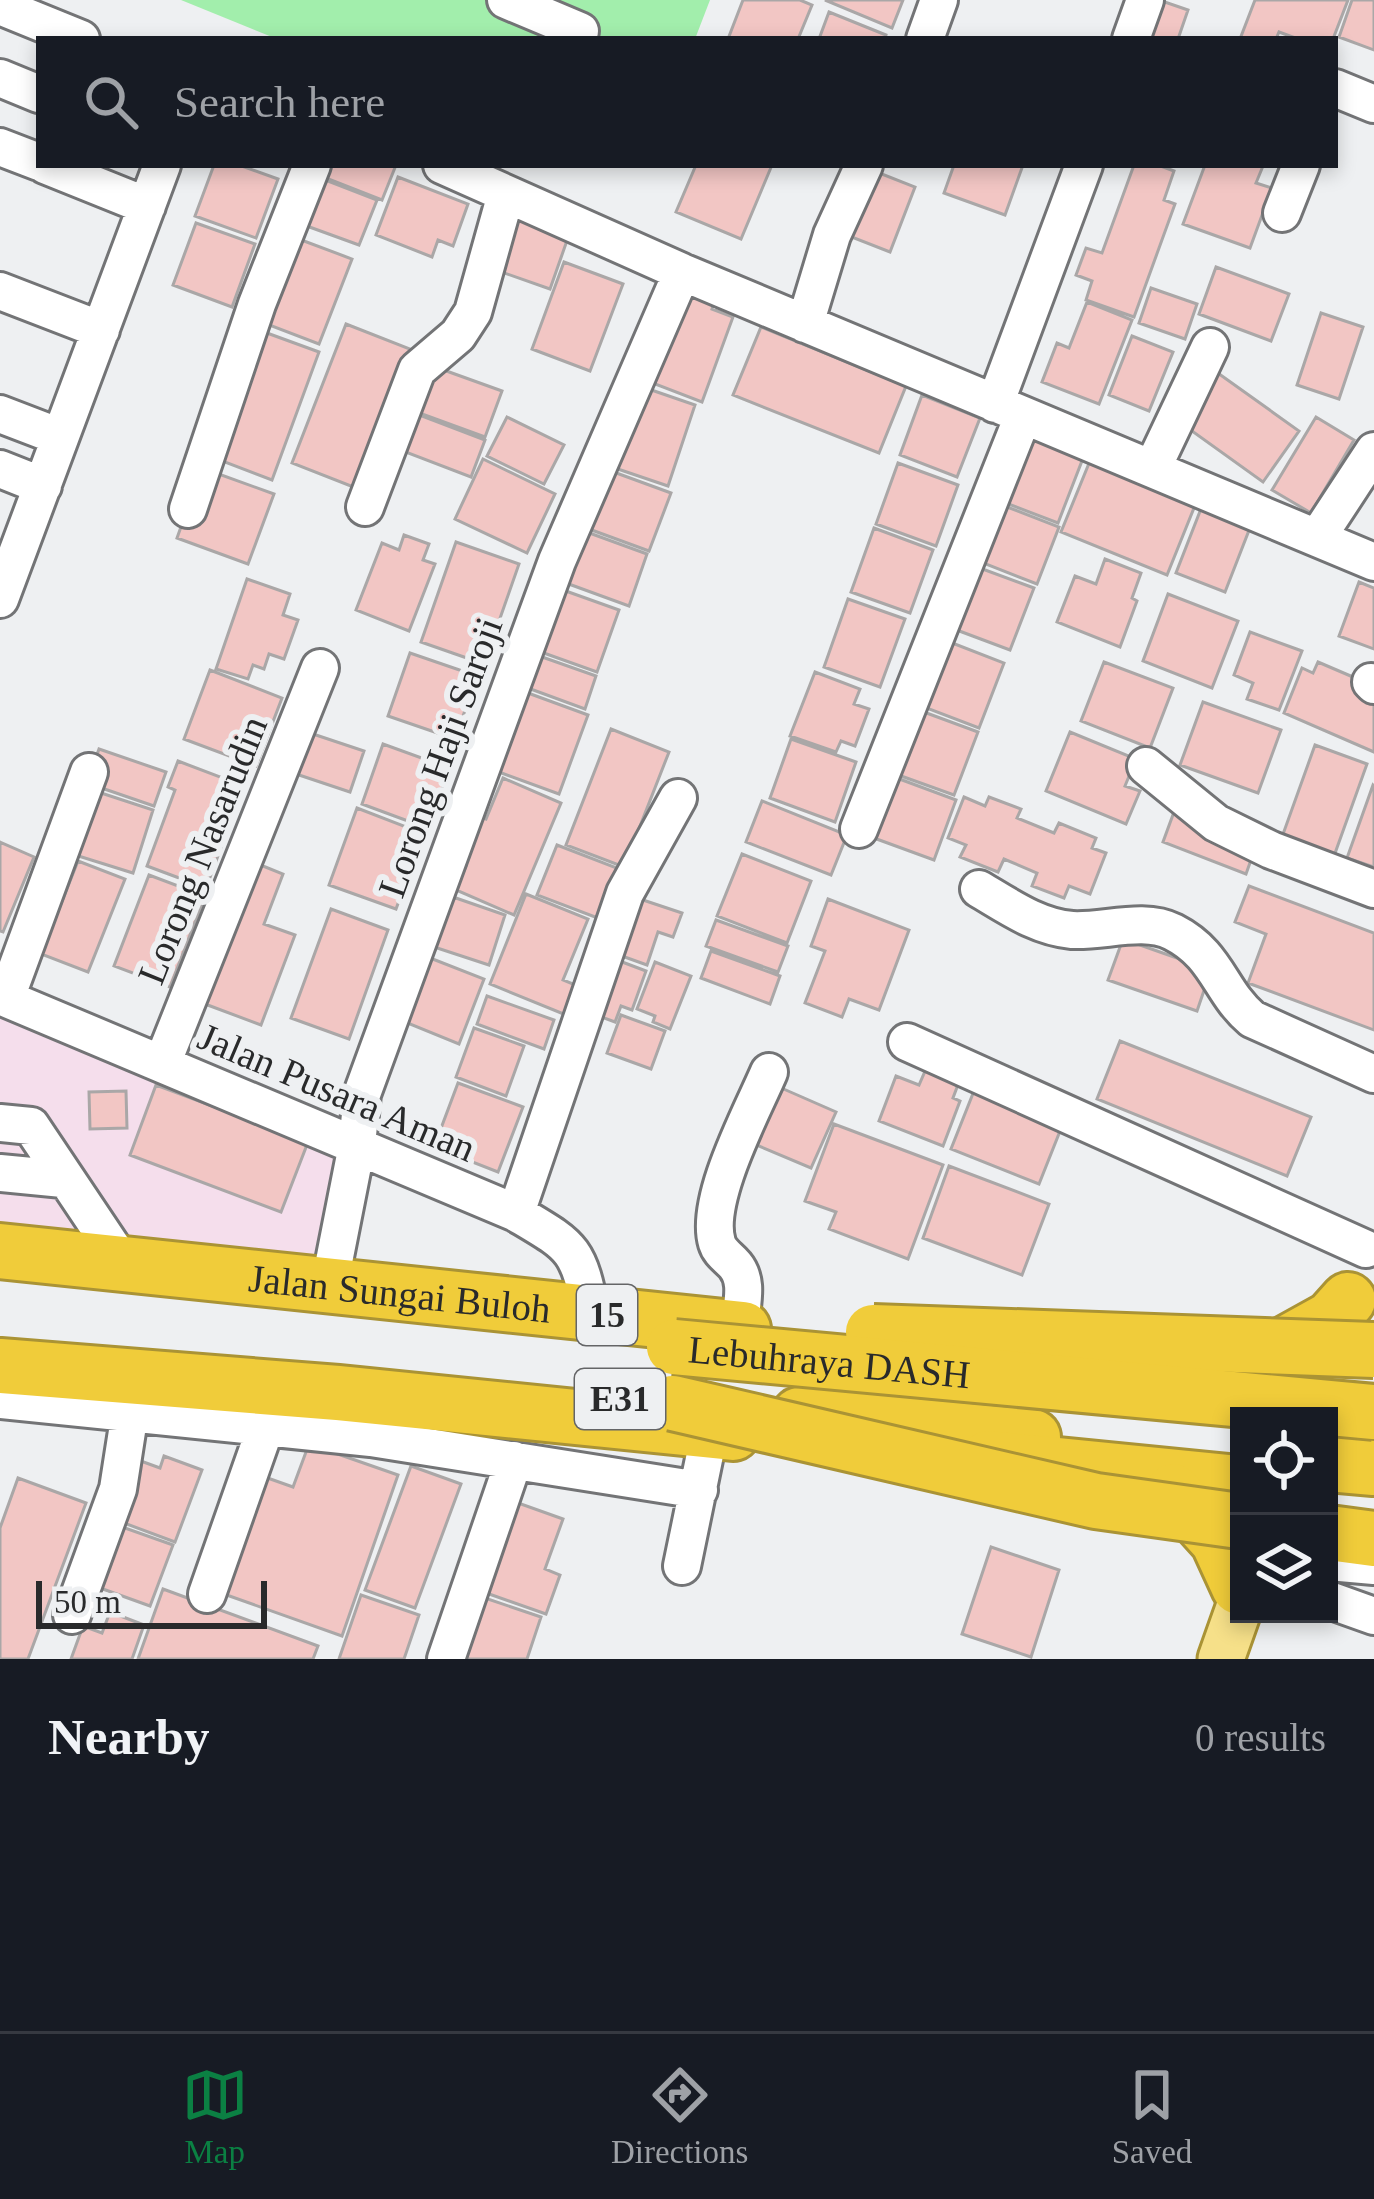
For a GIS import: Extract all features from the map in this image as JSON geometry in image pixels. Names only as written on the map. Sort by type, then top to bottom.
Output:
[{"type":"highway","name":"Jalan Sungai Buloh","points":[[0,1251],[740,1329],[1215,1369],[1314,1399],[1374,1388]]},
{"type":"highway","name":"Lebuhraya DASH","points":[[0,1285],[451,1332],[674,1347],[1374,1412]]},
{"type":"highway","points":[[1215,1369],[1262,1357],[1306,1335],[1348,1300]]},
{"type":"highway","points":[[674,1347],[792,1328],[1374,1350]]},
{"type":"highway","name":"Lebuhraya DASH","points":[[0,1352],[691,1417],[1230,1455]]},
{"type":"highway","points":[[0,1366],[691,1417],[1230,1482]]},
{"type":"highway","points":[[691,1417],[1096,1502],[1230,1520]]},
{"type":"highway","points":[[1338,1465],[1374,1468]]},
{"type":"highway","points":[[1150,1474],[1198,1516],[1218,1541],[1230,1567]]},
{"type":"highway","points":[[1338,1491],[1374,1493]]},
{"type":"highway","points":[[1338,1534],[1374,1539]]},
{"type":"main road","points":[[1221,1659],[1234,1623]]},
{"type":"street","points":[[506,0],[580,31]]},
{"type":"street","points":[[1132,36],[1145,0]]},
{"type":"street","points":[[0,6],[74,36]]},
{"type":"street","points":[[0,79],[36,93]]},
{"type":"street","points":[[1338,89],[1374,104]]},
{"type":"street","points":[[0,147],[36,162]]},
{"type":"street","points":[[52,168],[147,206]]},
{"type":"street","points":[[0,599],[161,168]]},
{"type":"street","points":[[188,509],[257,304],[311,168]]},
{"type":"street","points":[[449,168],[682,272],[1374,562]]},
{"type":"street","points":[[805,324],[832,235],[863,168]]},
{"type":"street","points":[[859,829],[1009,410],[1083,168]]},
{"type":"street","points":[[1282,213],[1300,168]]},
{"type":"street","points":[[365,507],[417,370],[458,335],[473,312],[506,194]]},
{"type":"street","name":"Lorong Haji Saroji","points":[[329,1287],[357,1145],[362,1094],[557,561],[682,272]]},
{"type":"street","points":[[0,291],[101,330]]},
{"type":"street","points":[[1153,467],[1210,347]]},
{"type":"street","points":[[0,414],[60,437]]},
{"type":"street","points":[[1317,538],[1374,451]]},
{"type":"street","points":[[0,469],[43,486]]},
{"type":"street","name":"Lorong Nasarudin","points":[[162,1064],[320,668]]},
{"type":"street","points":[[1146,766],[1216,823],[1271,850],[1374,889]]},
{"type":"street","points":[[3,997],[88,772]]},
{"type":"street","points":[[516,1213],[625,893],[678,799]]},
{"type":"street","points":[[979,890],[1054,927],[1156,925],[1170,930],[1214,964],[1238,1008],[1252,1019],[1374,1074]]},
{"type":"street","name":"Jalan Pusara Aman","points":[[3,997],[516,1213],[569,1244],[582,1267],[591,1314]]},
{"type":"street","points":[[907,1042],[1370,1238],[1314,1399]]},
{"type":"street","points":[[740,1329],[745,1292],[738,1268],[723,1255],[716,1240],[717,1215],[723,1184],[769,1072]]},
{"type":"street","points":[[0,1123],[31,1126],[122,1262]]},
{"type":"street","points":[[0,1173],[63,1179]]},
{"type":"street","points":[[0,1400],[371,1438],[699,1490]]},
{"type":"street","points":[[72,1615],[118,1489],[130,1412]]},
{"type":"street","points":[[682,1566],[699,1490],[691,1417]]},
{"type":"street","points":[[207,1594],[265,1429]]},
{"type":"street","points":[[446,1659],[514,1460]]},
{"type":"street","points":[[1338,1563],[1374,1566]]},
{"type":"street","points":[[1338,1603],[1374,1616]]},
{"type":"shaded area","points":[[0,1004],[342,1150],[323,1260],[0,1226]]},
{"type":"green space","points":[[181,0],[710,0],[696,36],[270,36]]},
{"type":"building","points":[[743,0],[800,0],[812,5],[799,36],[729,36]]},
{"type":"building","points":[[825,0],[903,0],[892,28]]},
{"type":"building","points":[[1255,0],[1348,0],[1334,36],[1279,32],[1277,36],[1241,36]]},
{"type":"building","points":[[1352,0],[1374,0],[1374,50],[1339,37]]},
{"type":"building","points":[[1162,1],[1188,10],[1179,36],[1151,36]]},
{"type":"building","points":[[829,12],[886,35],[886,36],[820,36]]},
{"type":"building","points":[[213,168],[247,168],[278,179],[256,238],[195,216]]},
{"type":"building","points":[[315,168],[395,168],[382,200],[313,173]]},
{"type":"building","points":[[695,168],[771,168],[741,239],[676,212]]},
{"type":"building","points":[[858,168],[915,187],[890,252],[831,229]]},
{"type":"building","points":[[953,168],[1022,168],[1005,215],[944,193]]},
{"type":"building","points":[[1133,168],[1174,171],[1164,200],[1175,204],[1134,317],[1086,300],[1092,281],[1076,275],[1086,248],[1102,253]]},
{"type":"building","points":[[1204,168],[1262,168],[1256,183],[1272,188],[1250,248],[1183,224]]},
{"type":"building","points":[[310,174],[377,200],[359,245],[293,221]]},
{"type":"building","points":[[398,177],[468,204],[453,246],[438,240],[432,257],[376,235]]},
{"type":"building","points":[[513,212],[570,232],[550,289],[493,269]]},
{"type":"building","points":[[196,223],[255,244],[232,307],[173,285]]},
{"type":"building","points":[[288,235],[352,259],[319,344],[256,320]]},
{"type":"building","points":[[564,262],[623,284],[590,371],[532,349]]},
{"type":"building","points":[[1216,267],[1289,294],[1271,341],[1199,314]]},
{"type":"building","points":[[681,277],[718,292],[712,309],[733,317],[702,402],[642,379]]},
{"type":"building","points":[[1151,288],[1197,304],[1185,339],[1139,323]]},
{"type":"building","points":[[1087,302],[1132,320],[1099,404],[1042,382],[1057,343],[1069,348]]},
{"type":"building","points":[[1321,313],[1363,327],[1339,399],[1297,385]]},
{"type":"building","points":[[346,324],[410,349],[356,488],[292,463]]},
{"type":"building","points":[[761,327],[906,386],[879,453],[733,395]]},
{"type":"building","points":[[256,329],[319,352],[272,480],[209,456]]},
{"type":"building","points":[[1132,336],[1173,352],[1149,411],[1109,395]]},
{"type":"building","points":[[427,364],[502,391],[485,437],[411,410]]},
{"type":"building","points":[[1215,371],[1299,431],[1263,482],[1178,421]]},
{"type":"building","points":[[634,384],[695,405],[668,486],[606,465]]},
{"type":"building","points":[[922,395],[980,418],[957,477],[900,455]]},
{"type":"building","points":[[409,411],[485,440],[471,477],[395,448]]},
{"type":"building","points":[[507,417],[564,445],[544,484],[487,456]]},
{"type":"building","points":[[1316,417],[1354,440],[1311,513],[1272,490]]},
{"type":"building","points":[[1025,430],[1085,453],[1058,523],[998,500]]},
{"type":"building","points":[[1092,456],[1198,498],[1167,575],[1061,532]]},
{"type":"building","points":[[483,459],[555,494],[527,553],[455,519]]},
{"type":"building","points":[[898,463],[958,485],[936,546],[876,524]]},
{"type":"building","points":[[600,467],[671,493],[649,551],[578,525]]},
{"type":"building","points":[[202,468],[274,494],[248,564],[177,538]]},
{"type":"building","points":[[1204,501],[1253,520],[1225,592],[1176,573]]},
{"type":"building","points":[[994,502],[1059,527],[1037,584],[973,559]]},
{"type":"building","points":[[573,527],[647,554],[629,606],[555,579]]},
{"type":"building","points":[[874,528],[933,550],[910,613],[851,592]]},
{"type":"building","points":[[404,535],[429,544],[423,560],[435,564],[409,631],[356,610],[382,543],[399,550]]},
{"type":"building","points":[[456,542],[519,564],[484,664],[421,642]]},
{"type":"building","points":[[1105,559],[1141,573],[1132,598],[1137,601],[1120,647],[1057,622],[1075,576],[1096,584]]},
{"type":"building","points":[[969,564],[1034,588],[1010,650],[946,626]]},
{"type":"building","points":[[247,579],[290,594],[283,615],[298,620],[284,659],[269,654],[264,669],[253,665],[248,679],[216,669]]},
{"type":"building","points":[[1359,582],[1374,588],[1374,649],[1339,636]]},
{"type":"building","points":[[549,585],[619,610],[597,672],[527,647]]},
{"type":"building","points":[[1168,594],[1238,621],[1212,688],[1143,661]]},
{"type":"building","points":[[848,599],[905,619],[880,687],[824,667]]},
{"type":"building","points":[[1250,632],[1302,651],[1279,710],[1247,699],[1253,683],[1234,675]]},
{"type":"building","points":[[942,639],[1004,663],[979,728],[916,704]]},
{"type":"building","points":[[528,652],[596,676],[585,709],[517,684]]},
{"type":"building","points":[[410,653],[477,676],[455,739],[388,716]]},
{"type":"building","points":[[1104,662],[1173,688],[1150,748],[1081,721]]},
{"type":"building","points":[[1318,662],[1374,686],[1374,752],[1284,713],[1302,668],[1313,673]]},
{"type":"building","points":[[210,670],[282,698],[256,766],[184,739]]},
{"type":"building","points":[[815,672],[860,689],[854,704],[869,709],[855,746],[841,741],[836,752],[790,736]]},
{"type":"building","points":[[517,689],[588,715],[559,794],[488,768]]},
{"type":"building","points":[[1203,702],[1281,730],[1258,793],[1180,765]]},
{"type":"building","points":[[913,708],[978,732],[954,795],[890,772]]},
{"type":"building","points":[[611,729],[669,752],[624,867],[566,845]]},
{"type":"building","points":[[1070,732],[1136,759],[1125,786],[1140,791],[1126,824],[1046,791]]},
{"type":"building","points":[[310,733],[364,751],[350,792],[296,774]]},
{"type":"building","points":[[791,739],[856,762],[835,822],[770,798]]},
{"type":"building","points":[[383,744],[438,764],[434,776],[445,780],[432,816],[420,812],[416,824],[362,804]]},
{"type":"building","points":[[1315,745],[1367,764],[1334,856],[1282,837]]},
{"type":"building","points":[[99,749],[166,772],[154,806],[87,783]]},
{"type":"building","points":[[178,761],[223,778],[214,802],[235,810],[206,888],[147,866],[175,790],[168,787]]},
{"type":"building","points":[[886,774],[956,800],[934,860],[863,834]]},
{"type":"building","points":[[503,778],[561,803],[514,915],[456,890],[466,866],[454,861],[474,814],[486,819]]},
{"type":"building","points":[[1374,786],[1374,867],[1347,858]]},
{"type":"building","points":[[92,790],[153,810],[133,873],[72,854]]},
{"type":"building","points":[[964,797],[985,806],[989,797],[1021,809],[1017,818],[1054,833],[1059,823],[1096,838],[1092,848],[1106,853],[1090,894],[1069,886],[1064,898],[1032,886],[1037,873],[1004,859],[998,872],[960,857],[966,845],[948,838]]},
{"type":"building","points":[[762,801],[847,835],[831,875],[746,842]]},
{"type":"building","points":[[357,808],[409,828],[403,843],[418,849],[396,909],[329,885]]},
{"type":"building","points":[[1174,812],[1257,843],[1246,874],[1163,842]]},
{"type":"building","points":[[0,842],[34,857],[3,932],[0,931]]},
{"type":"building","points":[[557,845],[622,870],[603,920],[537,895]]},
{"type":"building","points":[[742,854],[811,881],[787,943],[717,916]]},
{"type":"building","points":[[78,861],[125,879],[88,972],[41,954]]},
{"type":"building","points":[[258,864],[283,874],[264,924],[295,935],[261,1025],[205,1004]]},
{"type":"building","points":[[149,875],[205,896],[170,987],[114,966]]},
{"type":"building","points":[[1249,886],[1374,933],[1374,1030],[1248,983],[1266,934],[1235,922]]},
{"type":"building","points":[[526,894],[588,919],[563,980],[578,986],[566,1015],[490,984]]},
{"type":"building","points":[[628,895],[682,913],[673,937],[658,932],[647,965],[608,951]]},
{"type":"building","points":[[453,897],[505,915],[489,965],[428,945],[439,910],[448,913]]},
{"type":"building","points":[[828,899],[909,930],[879,1010],[849,999],[842,1017],[805,1003],[825,951],[811,946]]},
{"type":"building","points":[[331,909],[388,930],[349,1039],[291,1018]]},
{"type":"building","points":[[716,920],[788,946],[778,972],[706,946]]},
{"type":"building","points":[[1123,939],[1211,970],[1197,1011],[1108,980]]},
{"type":"building","points":[[711,951],[780,976],[770,1004],[701,978]]},
{"type":"building","points":[[425,956],[484,979],[459,1044],[400,1020]]},
{"type":"building","points":[[609,957],[646,971],[632,1010],[621,1006],[615,1022],[588,1012]]},
{"type":"building","points":[[655,962],[691,976],[670,1029],[637,1009]]},
{"type":"building","points":[[487,996],[554,1020],[544,1049],[477,1024]]},
{"type":"building","points":[[621,1015],[665,1031],[651,1069],[607,1053]]},
{"type":"building","points":[[474,1028],[524,1046],[506,1096],[456,1077]]},
{"type":"building","points":[[1120,1041],[1311,1117],[1287,1176],[1097,1099]]},
{"type":"building","points":[[926,1069],[962,1074],[953,1098],[960,1101],[943,1146],[879,1121],[896,1076],[919,1085]]},
{"type":"building","points":[[458,1083],[523,1107],[498,1172],[434,1147]]},
{"type":"building","points":[[156,1085],[308,1142],[281,1212],[130,1155]]},
{"type":"building","points":[[779,1087],[836,1112],[811,1168],[754,1144]]},
{"type":"building","points":[[126,1091],[127,1128],[90,1129],[89,1092]]},
{"type":"building","points":[[974,1091],[1062,1126],[1039,1184],[951,1149]]},
{"type":"building","points":[[834,1124],[943,1165],[908,1259],[829,1229],[836,1212],[805,1201]]},
{"type":"building","points":[[949,1166],[1049,1204],[1022,1275],[923,1238]]},
{"type":"building","points":[[309,1444],[398,1475],[342,1636],[221,1593],[262,1476],[293,1487]]},
{"type":"building","points":[[164,1456],[202,1470],[175,1542],[116,1520],[138,1460],[160,1468]]},
{"type":"building","points":[[411,1466],[461,1484],[415,1608],[365,1590]]},
{"type":"building","points":[[18,1478],[86,1503],[28,1659],[0,1659],[0,1528]]},
{"type":"building","points":[[507,1499],[563,1519],[545,1569],[560,1575],[546,1614],[475,1589]]},
{"type":"building","points":[[111,1523],[173,1545],[150,1606],[89,1584]]},
{"type":"building","points":[[991,1547],[1059,1570],[1031,1657],[962,1634]]},
{"type":"building","points":[[163,1589],[318,1646],[313,1659],[138,1659]]},
{"type":"building","points":[[473,1594],[541,1617],[527,1659],[464,1659]]},
{"type":"building","points":[[361,1595],[419,1615],[404,1659],[339,1659]]},
{"type":"building","points":[[110,1612],[144,1625],[132,1659],[71,1659],[83,1626],[102,1633]]}]
